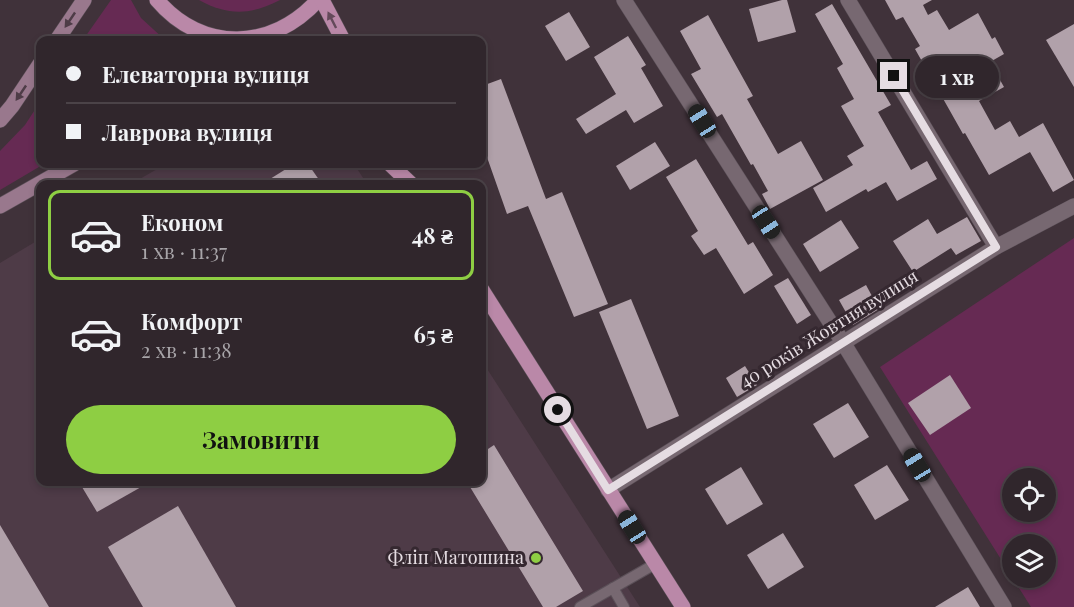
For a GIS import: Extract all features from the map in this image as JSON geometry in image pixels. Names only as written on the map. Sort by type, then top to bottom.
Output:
[{"type":"main road","points":[[60,36],[84,0]]},
{"type":"main road","points":[[157,0],[181,22],[205,34],[215,36]]},
{"type":"main road","points":[[267,36],[294,22],[320,0],[341,36]]},
{"type":"main road","points":[[0,120],[36,70]]},
{"type":"main road","points":[[46,180],[67,168]]},
{"type":"main road","points":[[394,168],[407,180]]},
{"type":"main road","points":[[0,206],[36,186]]},
{"type":"main road","points":[[486,296],[683,607]]},
{"type":"street","points":[[624,0],[844,344],[1004,607]]},
{"type":"street","points":[[848,0],[996,247]]},
{"type":"street","name":"40 років Жовтня вулиця","points":[[608,490],[996,247],[1074,206]]},
{"type":"lane","points":[[580,607],[655,564]]},
{"type":"lane","points":[[613,588],[624,607]]},
{"type":"shaded area","points":[[111,0],[131,0],[141,18],[161,36],[86,36]]},
{"type":"shaded area","points":[[199,0],[280,0],[259,9],[240,12],[220,9]]},
{"type":"shaded area","points":[[36,108],[37,168],[0,190],[0,151],[25,125]]},
{"type":"shaded area","points":[[159,168],[357,168],[364,180],[138,180]]},
{"type":"shaded area","points":[[1074,238],[1074,607],[1031,607],[1019,588],[1056,588],[1056,534],[1002,534],[1002,561],[880,367]]},
{"type":"shaded area","points":[[36,241],[36,486],[486,486],[486,367],[640,607],[0,607],[0,263]]},
{"type":"building","points":[[787,0],[796,32],[758,42],[749,9]]},
{"type":"building","points":[[885,0],[932,0],[923,5],[928,15],[937,10],[949,30],[978,13],[992,39],[995,37],[1004,54],[990,62],[1004,87],[979,101],[995,130],[1010,121],[1019,137],[1043,123],[1074,180],[1053,192],[1030,152],[989,175],[915,49],[920,46],[903,17],[896,20]]},
{"type":"building","points":[[832,4],[891,105],[878,112],[911,170],[927,161],[937,179],[897,201],[886,182],[868,192],[866,189],[826,212],[813,188],[853,165],[847,156],[864,146],[841,106],[854,99],[837,68],[843,64],[815,14]]},
{"type":"building","points":[[569,12],[590,47],[566,61],[545,26]]},
{"type":"building","points":[[708,15],[753,96],[747,99],[778,154],[801,141],[823,180],[770,209],[762,194],[768,191],[753,164],[751,165],[722,114],[717,117],[691,74],[701,69],[680,31]]},
{"type":"building","points":[[1074,24],[1074,87],[1046,40]]},
{"type":"building","points":[[628,36],[646,65],[641,68],[663,106],[634,123],[626,110],[586,134],[576,119],[616,94],[594,57]]},
{"type":"building","points":[[501,79],[546,199],[562,192],[608,304],[574,317],[528,206],[507,214],[486,154],[486,85]]},
{"type":"building","points":[[655,142],[670,166],[630,190],[616,166]]},
{"type":"building","points":[[696,159],[748,245],[753,242],[773,275],[744,294],[716,248],[704,255],[691,236],[698,231],[666,177]]},
{"type":"building","points":[[288,168],[311,168],[319,180],[268,180]]},
{"type":"building","points":[[967,217],[981,241],[956,255],[951,248],[913,272],[893,241],[928,219],[937,234]]},
{"type":"building","points":[[841,220],[859,248],[820,272],[803,244]]},
{"type":"building","points":[[788,278],[811,315],[797,324],[774,286]]},
{"type":"building","points":[[866,285],[879,309],[853,325],[839,300]]},
{"type":"building","points":[[631,299],[679,416],[647,429],[599,312]]},
{"type":"building","points":[[745,366],[757,385],[737,397],[726,378]]},
{"type":"building","points":[[950,375],[971,408],[930,435],[908,403]]},
{"type":"building","points":[[848,403],[869,437],[834,458],[813,424]]},
{"type":"building","points":[[494,445],[583,591],[556,607],[543,607],[469,486],[486,486],[486,450]]},
{"type":"building","points":[[887,465],[909,500],[875,520],[854,485]]},
{"type":"building","points":[[741,467],[763,504],[727,525],[705,489]]},
{"type":"building","points":[[81,486],[143,486],[97,512]]},
{"type":"building","points":[[178,506],[236,607],[143,607],[108,547]]},
{"type":"building","points":[[0,525],[49,607],[0,607]]},
{"type":"building","points":[[783,533],[804,567],[768,589],[747,555]]},
{"type":"building","points":[[968,587],[980,607],[935,607]]},
{"type":"place","name":"Фліп Матошина","points":[[536,558]]},
{"type":"route","points":[[558,410],[608,490],[996,247],[894,76]]}]
